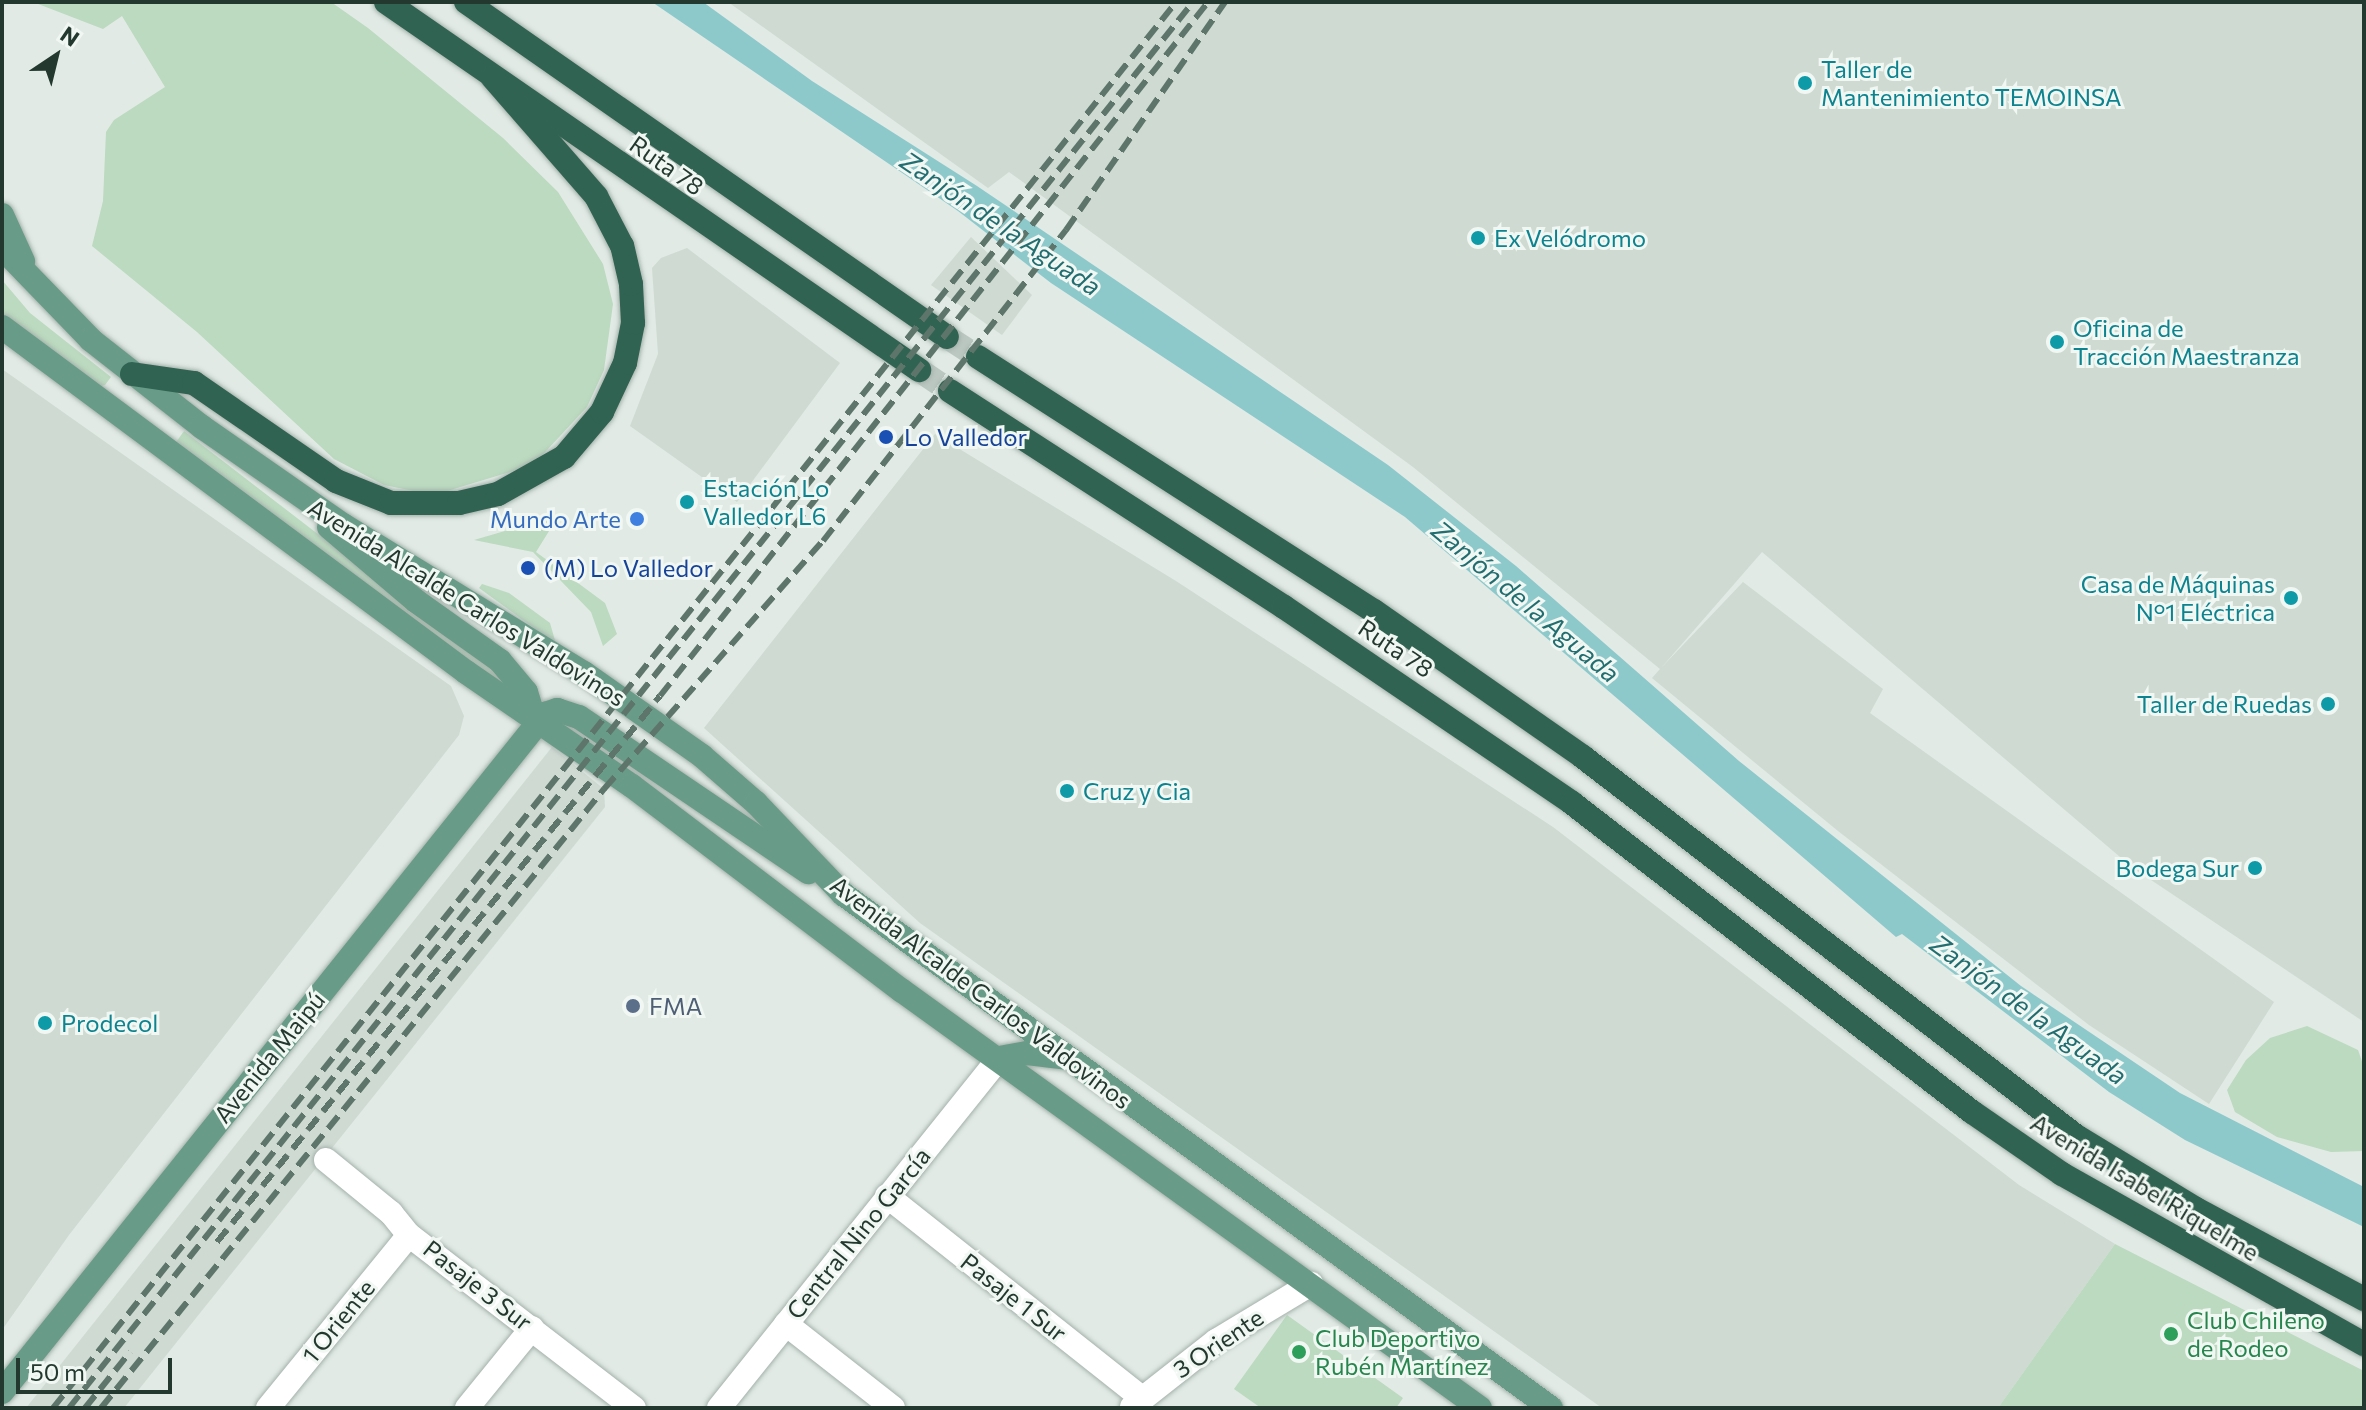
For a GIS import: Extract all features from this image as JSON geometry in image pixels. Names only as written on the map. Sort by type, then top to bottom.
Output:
[{"type":"highway","name":"Ruta 78","points":[[386,2],[919,370]]},
{"type":"highway","name":"Ruta 78","points":[[466,2],[947,337]]},
{"type":"highway","points":[[132,374],[194,383],[336,481],[391,503],[459,503],[498,494],[564,457],[602,412],[625,363],[633,323],[631,284],[622,246],[596,196],[493,78]]},
{"type":"highway","name":"Ruta 78","points":[[978,357],[1457,668],[1583,757],[1821,940]]},
{"type":"highway","name":"Ruta 78","points":[[950,391],[1395,680],[1572,803],[1796,971]]},
{"type":"highway","name":"Avenida Isabel Riquelme","points":[[1821,940],[2076,1136],[2196,1209],[2364,1299]]},
{"type":"highway","name":"Avenida Isabel Riquelme","points":[[1796,971],[1972,1112],[2062,1174],[2364,1344]]},
{"type":"main road","points":[[2,215],[42,290]]},
{"type":"main road","name":"Avenida Alcalde Carlos Valdovinos","points":[[2,248],[132,374],[290,490],[584,673],[702,756],[756,803],[843,894],[1551,1408]]},
{"type":"main road","name":"Avenida Alcalde Carlos Valdovinos","points":[[2,327],[535,722],[610,770],[1480,1408]]},
{"type":"main road","points":[[290,490],[364,560],[500,661],[526,692],[535,722],[553,710],[579,717],[843,894]]},
{"type":"main road","name":"Avenida Maipú","points":[[2,1392],[535,722]]},
{"type":"main road","points":[[999,1058],[1027,1053],[1071,1060]]},
{"type":"street","name":"Central Nino García","points":[[719,1408],[999,1058]]},
{"type":"street","name":"Pasaje 3 Sur","points":[[326,1160],[391,1213],[409,1235],[634,1408]]},
{"type":"street","name":"Pasaje 1 Sur","points":[[887,1196],[1136,1403]]},
{"type":"street","name":"1 Oriente","points":[[268,1408],[409,1235]]},
{"type":"street","name":"3 Oriente","points":[[1136,1403],[1216,1341],[1311,1284]]},
{"type":"street","points":[[786,1324],[893,1408]]},
{"type":"street","points":[[467,1408],[532,1328]]},
{"type":"shaded area","points":[[728,2],[2364,2],[2364,1022],[2133,868],[1762,552],[1661,668],[1743,582],[1883,689],[1870,713],[2274,1002],[2209,1104],[2089,1025],[1838,831],[1652,678],[1660,669],[1413,467],[1009,172],[988,188]]},
{"type":"shaded area","points":[[971,237],[1032,295],[1002,335],[931,285]]},
{"type":"shaded area","points":[[687,248],[840,363],[737,502],[630,426],[658,354],[652,268],[661,258]]},
{"type":"shaded area","points":[[2,369],[451,686],[464,716],[459,735],[69,1235],[2,1330]]},
{"type":"shaded area","points":[[935,434],[1176,581],[1553,827],[2019,1185],[2115,1244],[1998,1408],[1602,1408],[920,923],[704,728]]},
{"type":"shaded area","points":[[552,747],[604,789],[605,807],[124,1408],[26,1408]]},
{"type":"green space","points":[[33,2],[331,2],[368,28],[503,138],[558,192],[603,264],[613,304],[604,370],[587,407],[533,465],[434,495],[384,485],[334,459],[197,332],[92,246],[103,201],[106,132],[114,120],[165,87],[122,16],[103,29]]},
{"type":"green space","points":[[2,280],[30,313],[111,377],[105,385],[92,388],[2,318]]},
{"type":"green space","points":[[184,431],[514,685],[509,691],[174,445]]},
{"type":"green space","points":[[559,515],[536,552],[605,603],[617,634],[603,646],[591,612],[533,552],[474,540]]},
{"type":"green space","points":[[482,584],[509,593],[550,623],[556,644],[479,588]]},
{"type":"green space","points":[[2307,1026],[2358,1050],[2364,1067],[2364,1151],[2331,1152],[2277,1137],[2235,1112],[2227,1090],[2246,1060],[2270,1038]]},
{"type":"green space","name":"Club Chileno de Rodeo","points":[[2115,1244],[2364,1371],[2364,1408],[1998,1408]]},
{"type":"green space","name":"Club Deportivo Rubén Martínez","points":[[1287,1315],[1403,1398],[1396,1408],[1261,1408],[1234,1389]]},
{"type":"water","name":"Zanjón de la Aguada","points":[[652,2],[703,2],[812,81],[977,186],[1388,465],[1516,566],[1739,761],[2021,986],[2180,1093],[2364,1187],[2364,1227],[2185,1140],[2109,1092],[1902,934],[1896,937],[1405,517],[1051,283],[958,211]]},
{"type":"tunnel","points":[[947,337],[978,357]]},
{"type":"tunnel","points":[[919,370],[950,391]]},
{"type":"railway","points":[[53,1408],[1176,2]]},
{"type":"railway","points":[[69,1408],[1193,2]]},
{"type":"railway","points":[[217,1242],[660,696],[1208,2]]},
{"type":"railway","points":[[101,1408],[604,789],[823,541],[1066,230],[1225,2]]},
{"type":"railway","points":[[85,1408],[130,1352]]},
{"type":"place","name":"Taller de Mantenimiento TEMOINSA","points":[[1805,83]]},
{"type":"place","name":"Ex Velódromo","points":[[1478,238]]},
{"type":"place","name":"Oficina de Tracción Maestranza","points":[[2057,342]]},
{"type":"place","name":"Lo Valledor","points":[[886,437]]},
{"type":"place","name":"Estación Lo Valledor L6","points":[[687,502]]},
{"type":"place","name":"Mundo Arte","points":[[637,519]]},
{"type":"place","name":"(M) Lo Valledor","points":[[528,568]]},
{"type":"place","name":"Casa de Máquinas N°1 Eléctrica","points":[[2291,598]]},
{"type":"place","name":"Taller de Ruedas","points":[[2328,704]]},
{"type":"place","name":"Cruz y Cia","points":[[1067,791]]},
{"type":"place","name":"Bodega Sur","points":[[2255,868]]},
{"type":"place","name":"FMA","points":[[633,1006]]},
{"type":"place","name":"Prodecol","points":[[45,1023]]},
{"type":"place","name":"Club Chileno de Rodeo","points":[[2171,1334]]},
{"type":"place","name":"Club Deportivo Rubén Martínez","points":[[1299,1352]]}]
